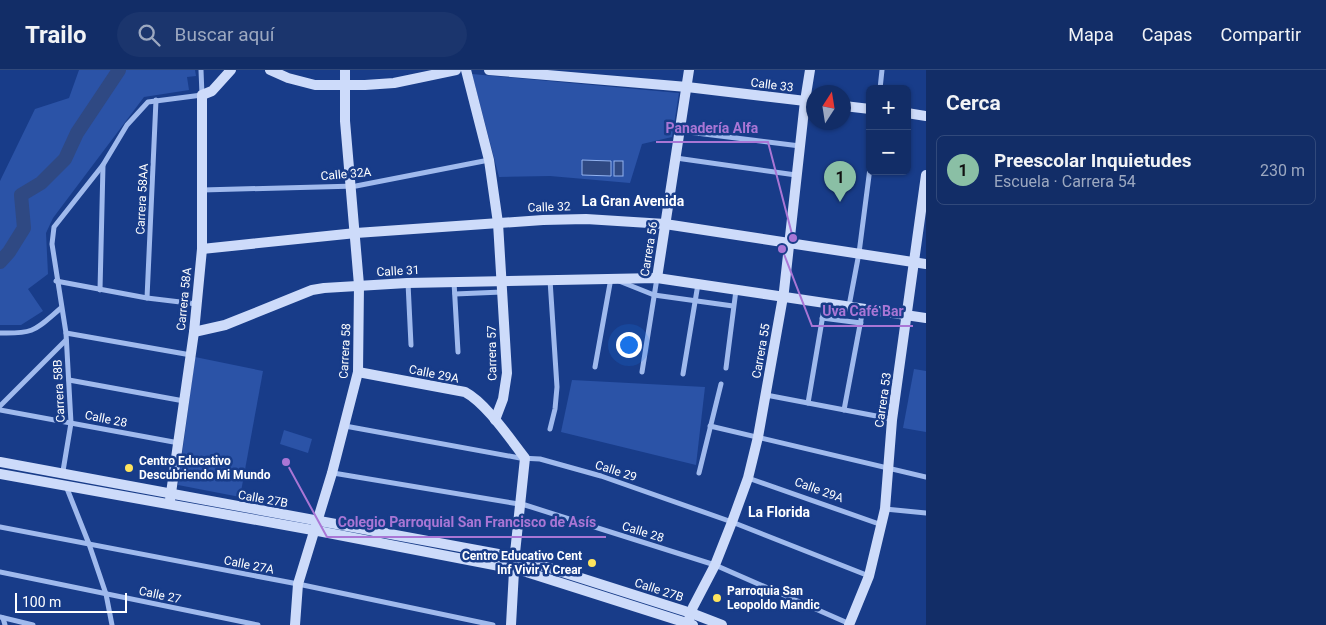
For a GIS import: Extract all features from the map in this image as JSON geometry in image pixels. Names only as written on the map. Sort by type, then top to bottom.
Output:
[{"type":"main road","points":[[202,94],[212,91],[231,70]]},
{"type":"main road","points":[[270,70],[301,83],[315,85],[394,83],[456,70]]},
{"type":"main road","name":"Carrera 57","points":[[466,70],[489,160],[498,223],[507,373],[503,399],[495,420]]},
{"type":"main road","name":"Calle 33","points":[[489,70],[687,87],[806,102]]},
{"type":"main road","name":"Carrera 56","points":[[657,278],[689,70]]},
{"type":"main road","name":"Carrera 55","points":[[810,70],[810,85]]},
{"type":"main road","name":"Carrera 58","points":[[295,625],[298,584],[332,473],[358,372],[359,285],[345,121],[345,71]]},
{"type":"main road","name":"Carrera 58A","points":[[170,500],[194,332],[202,249],[202,94]]},
{"type":"main road","points":[[851,107],[866,109]]},
{"type":"main road","points":[[911,114],[926,116]]},
{"type":"main road","name":"Carrera 55","points":[[690,622],[732,522],[748,478],[758,436],[783,296],[796,175],[806,117]]},
{"type":"main road","name":"Carrera 53","points":[[849,625],[869,576],[885,509],[892,420],[926,175]]},
{"type":"main road","name":"Calle 32","points":[[202,249],[356,233],[586,219],[665,224],[926,264]]},
{"type":"main road","name":"Calle 31","points":[[194,332],[225,325],[312,290],[359,285],[502,280],[657,278],[926,318]]},
{"type":"main road","name":"Calle 29A","points":[[358,372],[465,392],[472,396],[495,420]]},
{"type":"main road","points":[[495,420],[526,458],[514,569],[511,625]]},
{"type":"main road","name":"Calle 27B","points":[[0,462],[64,480],[170,500],[315,526],[515,558],[690,622]]},
{"type":"main road","name":"Calle 27B","points":[[0,474],[64,480]]},
{"type":"main road","name":"Calle 27B","points":[[315,526],[514,569],[690,622],[722,625]]},
{"type":"street","points":[[201,70],[202,94]]},
{"type":"street","points":[[880,85],[882,70]]},
{"type":"street","name":"Carrera 58B","points":[[112,625],[106,594],[64,480],[63,471],[71,423],[66,333],[56,281],[52,244],[54,227],[103,165],[127,125],[141,108],[148,102],[156,100],[202,94]]},
{"type":"street","name":"Carrera 58AA","points":[[147,298],[156,100]]},
{"type":"street","points":[[680,131],[800,146]]},
{"type":"street","points":[[676,158],[796,175]]},
{"type":"street","name":"Calle 32A","points":[[202,190],[352,186],[489,160]]},
{"type":"street","name":"Carrera 58B","points":[[100,290],[103,165]]},
{"type":"street","points":[[849,306],[859,253],[869,175]]},
{"type":"street","points":[[595,367],[611,278]]},
{"type":"street","name":"Calle 31","points":[[611,278],[654,295],[733,306]]},
{"type":"street","name":"Carrera 56","points":[[642,372],[657,278]]},
{"type":"street","points":[[550,280],[557,386],[555,409],[550,429]]},
{"type":"street","points":[[56,281],[147,298],[197,304]]},
{"type":"street","points":[[454,282],[458,352]]},
{"type":"street","points":[[408,283],[411,345]]},
{"type":"street","points":[[683,374],[698,284]]},
{"type":"street","points":[[726,368],[736,290]]},
{"type":"street","points":[[455,294],[502,292]]},
{"type":"street","points":[[808,403],[825,302]]},
{"type":"street","points":[[0,332],[21,333],[34,330],[61,308]]},
{"type":"street","points":[[844,410],[863,308]]},
{"type":"street","points":[[822,318],[861,323]]},
{"type":"street","points":[[66,333],[191,355]]},
{"type":"street","points":[[0,408],[66,340]]},
{"type":"street","points":[[69,380],[185,402]]},
{"type":"street","points":[[699,473],[721,384]]},
{"type":"street","points":[[766,395],[892,420]]},
{"type":"street","name":"Calle 28","points":[[0,408],[179,443]]},
{"type":"street","name":"Calle 29","points":[[345,426],[540,459],[601,476],[732,522],[869,576]]},
{"type":"street","points":[[710,426],[926,477]]},
{"type":"street","name":"Calle 28","points":[[332,473],[521,504],[715,565],[849,625]]},
{"type":"street","name":"Calle 29A","points":[[748,478],[882,525]]},
{"type":"street","points":[[885,509],[926,512]]},
{"type":"street","name":"Calle 27A","points":[[0,527],[298,584],[493,625]]},
{"type":"street","name":"Calle 27","points":[[0,572],[258,625]]},
{"type":"street","points":[[1,617],[5,625]]},
{"type":"street","points":[[1,617],[33,625]]},
{"type":"shaded area","points":[[79,70],[195,70],[196,76],[187,77],[189,90],[144,97],[53,218],[46,233],[48,274],[28,289],[43,311],[21,325],[0,325],[0,181],[35,109],[69,98]]},
{"type":"shaded area","points":[[472,74],[679,93],[672,137],[642,144],[630,183],[550,176],[499,177]]},
{"type":"shaded area","points":[[582,160],[611,161],[611,176],[582,175]]},
{"type":"shaded area","points":[[614,161],[623,161],[623,176],[614,176]]},
{"type":"shaded area","points":[[195,357],[263,371],[240,497],[178,485]]},
{"type":"shaded area","points":[[914,369],[926,371],[926,432],[903,428]]},
{"type":"shaded area","points":[[572,380],[705,387],[696,465],[561,432]]},
{"type":"shaded area","points":[[284,430],[312,439],[308,453],[280,444]]},
{"type":"waterway","points":[[0,262],[9,252],[24,228],[21,195],[41,183],[65,159],[77,133],[119,70]]},
{"type":"place","name":"Preescolar Inquietudes","points":[[840,202]]},
{"type":"place","name":"Panadería Alfa","points":[[793,238]]},
{"type":"place","name":"Uva Café Bar","points":[[782,249]]},
{"type":"place","name":"Colegio Parroquial San Francisco de Asís","points":[[286,462]]},
{"type":"place","name":"Centro Educativo Descubriendo Mi Mundo","points":[[129,468]]},
{"type":"place","name":"Centro Educativo Cent Inf Vivir Y Crear","points":[[592,563]]},
{"type":"place","name":"Parroquia San Leopoldo Mandic","points":[[717,598]]},
{"type":"district","name":"La Gran Avenida","points":[[633,201]]},
{"type":"district","name":"La Florida","points":[[779,512]]}]
